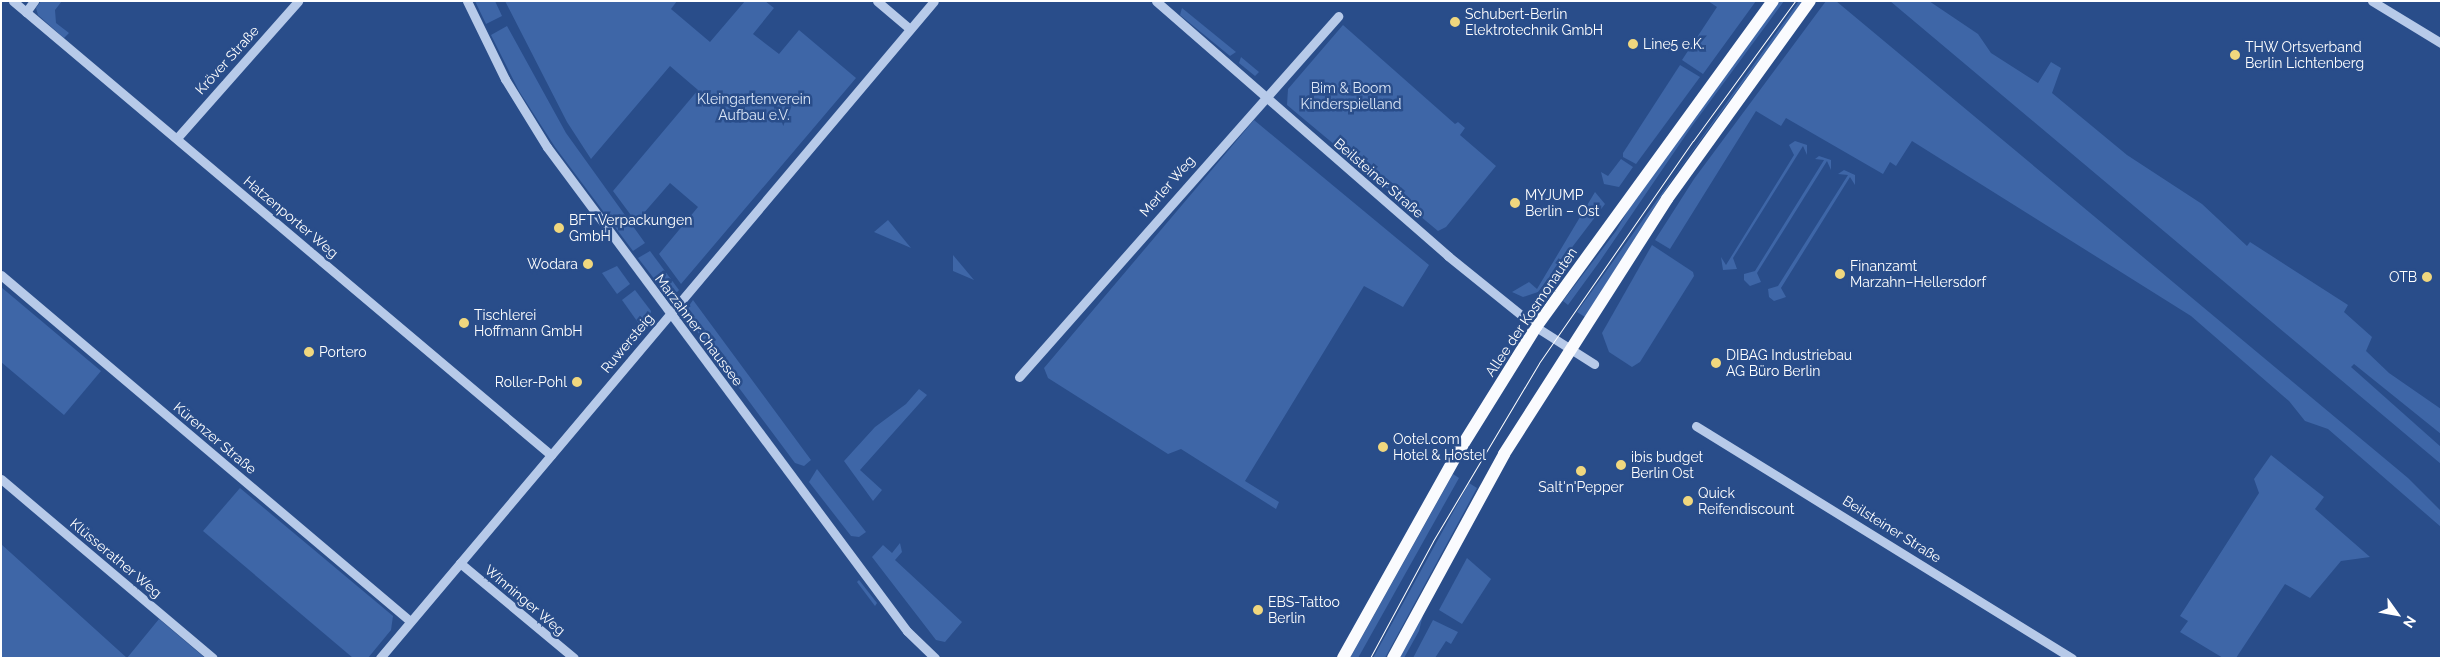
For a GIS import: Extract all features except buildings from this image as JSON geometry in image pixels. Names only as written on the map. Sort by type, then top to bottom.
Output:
[{"type":"main road","name":"Allee der Kosmonauten","points":[[1343,658],[1457,454],[1536,327],[1773,1]]},
{"type":"main road","points":[[1393,658],[1504,454],[1672,191],[1810,1]]},
{"type":"street","name":"Hatzenporter Weg","points":[[13,1],[551,454]]},
{"type":"street","points":[[26,12],[34,1]]},
{"type":"street","name":"Kröver Straße","points":[[177,138],[298,1]]},
{"type":"street","name":"Marzahner Chaussee","points":[[467,1],[529,120],[670,314],[907,631],[935,658]]},
{"type":"street","points":[[877,1],[910,29]]},
{"type":"street","name":"Ruwersteig","points":[[380,658],[934,1]]},
{"type":"street","name":"Beilsteiner Straße","points":[[1156,1],[1442,252],[1536,327],[1594,364]]},
{"type":"street","points":[[2372,1],[2441,43]]},
{"type":"street","name":"Merler Weg","points":[[1019,377],[1264,96],[1338,16]]},
{"type":"street","name":"Kürenzer Straße","points":[[1,275],[410,621]]},
{"type":"street","name":"Beilsteiner Straße","points":[[1696,426],[2072,658]]},
{"type":"street","name":"Klüsserather Weg","points":[[1,479],[213,658]]},
{"type":"street","name":"Winninger Weg","points":[[460,563],[574,658]]},
{"type":"green space","points":[[41,1],[62,1],[55,10],[56,23],[69,33],[64,38],[38,15],[36,8]]},
{"type":"green space","points":[[475,1],[495,1],[502,16],[486,24]]},
{"type":"green space","name":"Kleingartenverein Aufbau e.V.","points":[[505,1],[677,1],[671,9],[710,42],[745,1],[765,1],[774,8],[753,34],[779,54],[799,30],[856,78],[681,284],[659,254],[698,207],[670,183],[636,222],[613,191],[698,90],[670,66],[591,159],[567,122]]},
{"type":"green space","points":[[1708,1],[1756,1],[1703,74],[1682,60],[1717,7]]},
{"type":"green space","points":[[1780,1],[1784,1],[1692,126],[1568,305],[1563,301],[1616,231],[1637,195]]},
{"type":"green space","points":[[1799,1],[1803,1],[1675,175],[1585,317],[1577,312]]},
{"type":"green space","points":[[1826,1],[1836,1],[2408,478],[2441,511],[2441,527],[2328,429],[2305,421],[2289,401],[2191,316],[1912,141],[1896,166],[1890,162],[1883,174],[1786,118],[1781,126],[1756,111],[1670,249],[1655,240],[1694,179]]},
{"type":"green space","points":[[1890,1],[1929,1],[1978,34],[1991,53],[2038,83],[2051,62],[2061,68],[2052,93],[2127,155],[2202,204],[2247,246],[2250,242],[2348,305],[2344,312],[2372,337],[2366,351],[2389,373],[2441,409],[2441,434],[2354,364],[2351,367],[2441,447],[2441,464]]},
{"type":"green space","points":[[1182,8],[1236,52],[1230,56],[1180,15]]},
{"type":"green space","name":"Bim & Boom Kinderspielland","points":[[1343,25],[1455,124],[1458,122],[1465,128],[1460,135],[1496,166],[1446,227],[1438,231],[1287,105],[1288,89]]},
{"type":"green space","points":[[507,26],[566,133],[645,243],[633,251],[555,147],[519,91],[491,35]]},
{"type":"green space","points":[[1241,57],[1259,72],[1255,76],[1239,63]]},
{"type":"green space","points":[[1680,65],[1700,77],[1636,164],[1623,157],[1623,153]]},
{"type":"green space","points":[[1254,120],[1429,265],[1403,307],[1364,286],[1245,481],[1279,502],[1276,509],[1181,449],[1168,454],[1048,378],[1044,368]]},
{"type":"green space","points":[[1795,141],[1807,145],[1807,155],[1803,146],[1733,258],[1737,269],[1723,270],[1721,257],[1726,265],[1794,155],[1789,145]]},
{"type":"green space","points":[[1819,156],[1831,160],[1831,170],[1827,161],[1757,273],[1761,282],[1750,286],[1744,280],[1744,274],[1755,271],[1824,160],[1815,159]]},
{"type":"green space","points":[[1621,159],[1633,167],[1619,187],[1604,184],[1601,172],[1608,176]]},
{"type":"green space","points":[[1844,170],[1855,175],[1855,185],[1850,177],[1781,288],[1786,297],[1774,301],[1769,297],[1768,289],[1778,286],[1848,175],[1838,174]]},
{"type":"green space","points":[[1595,192],[1605,204],[1538,292],[1523,297],[1512,292],[1529,282],[1537,289]]},
{"type":"green space","points":[[888,220],[911,248],[874,232]]},
{"type":"green space","points":[[1652,245],[1693,272],[1694,276],[1640,362],[1632,367],[1609,352],[1602,333]]},
{"type":"green space","points":[[650,251],[679,290],[670,299],[638,258]]},
{"type":"green space","points":[[953,255],[974,280],[953,271]]},
{"type":"green space","points":[[617,266],[630,284],[617,294],[602,273]]},
{"type":"green space","points":[[1,287],[101,371],[64,415],[1,362]]},
{"type":"green space","points":[[635,290],[651,311],[649,324],[644,331],[622,300]]},
{"type":"green space","points":[[693,300],[811,460],[804,466],[795,463],[716,357],[719,354],[713,345],[709,348],[684,313]]},
{"type":"green space","points":[[919,389],[927,395],[860,470],[882,490],[873,501],[844,461],[875,427],[906,404]]},
{"type":"green space","points":[[2271,455],[2324,497],[2315,509],[2370,557],[2341,561],[2310,598],[2285,584],[2236,658],[2223,658],[2180,632],[2188,621],[2180,616],[2259,493],[2254,479]]},
{"type":"green space","points":[[817,469],[866,532],[859,537],[851,536],[809,482]]},
{"type":"green space","points":[[1453,474],[1459,478],[1358,658],[1350,658]]},
{"type":"green space","points":[[1469,483],[1477,488],[1385,658],[1373,658]]},
{"type":"green space","points":[[240,488],[393,616],[391,630],[368,658],[353,658],[203,531]]},
{"type":"green space","points":[[900,543],[902,552],[895,560],[962,622],[945,642],[936,640],[872,557],[883,545],[892,553]]},
{"type":"green space","points":[[1,544],[127,658],[1,658]]},
{"type":"green space","points":[[1467,558],[1491,579],[1462,624],[1439,610]]},
{"type":"green space","points":[[859,580],[877,603],[875,606],[857,582]]},
{"type":"green space","points":[[1423,615],[1419,631],[1404,658],[1400,658]]},
{"type":"green space","points":[[159,619],[205,658],[127,658]]},
{"type":"green space","points":[[1433,620],[1458,632],[1451,644],[1446,641],[1435,658],[1413,658]]},
{"type":"tram line","points":[[1370,658],[1433,541],[1539,363],[1693,141],[1795,1]]},
{"type":"place","name":"Schubert-Berlin Elektrotechnik GmbH","points":[[1455,22]]},
{"type":"place","name":"Line5 e.K.","points":[[1633,44]]},
{"type":"place","name":"THW Ortsverband Berlin Lichtenberg","points":[[2235,55]]},
{"type":"place","name":"MYJUMP Berlin – Ost","points":[[1515,203]]},
{"type":"place","name":"BFT Verpackungen GmbH","points":[[559,228]]},
{"type":"place","name":"Wodara","points":[[588,264]]},
{"type":"place","name":"Finanzamt Marzahn–Hellersdorf","points":[[1840,274]]},
{"type":"place","name":"OTB","points":[[2427,277]]},
{"type":"place","name":"Tischlerei Hoffmann GmbH","points":[[464,323]]},
{"type":"place","name":"Portero","points":[[309,352]]},
{"type":"place","name":"DIBAG Industriebau AG Büro Berlin","points":[[1716,363]]},
{"type":"place","name":"Roller-Pohl","points":[[577,382]]},
{"type":"place","name":"Ootel.com Hotel & Hostel","points":[[1383,447]]},
{"type":"place","name":"ibis budget Berlin Ost","points":[[1621,465]]},
{"type":"place","name":"Salt'n'Pepper","points":[[1581,471]]},
{"type":"place","name":"Quick Reifendiscount","points":[[1688,501]]},
{"type":"place","name":"EBS-Tattoo Berlin","points":[[1258,610]]}]
